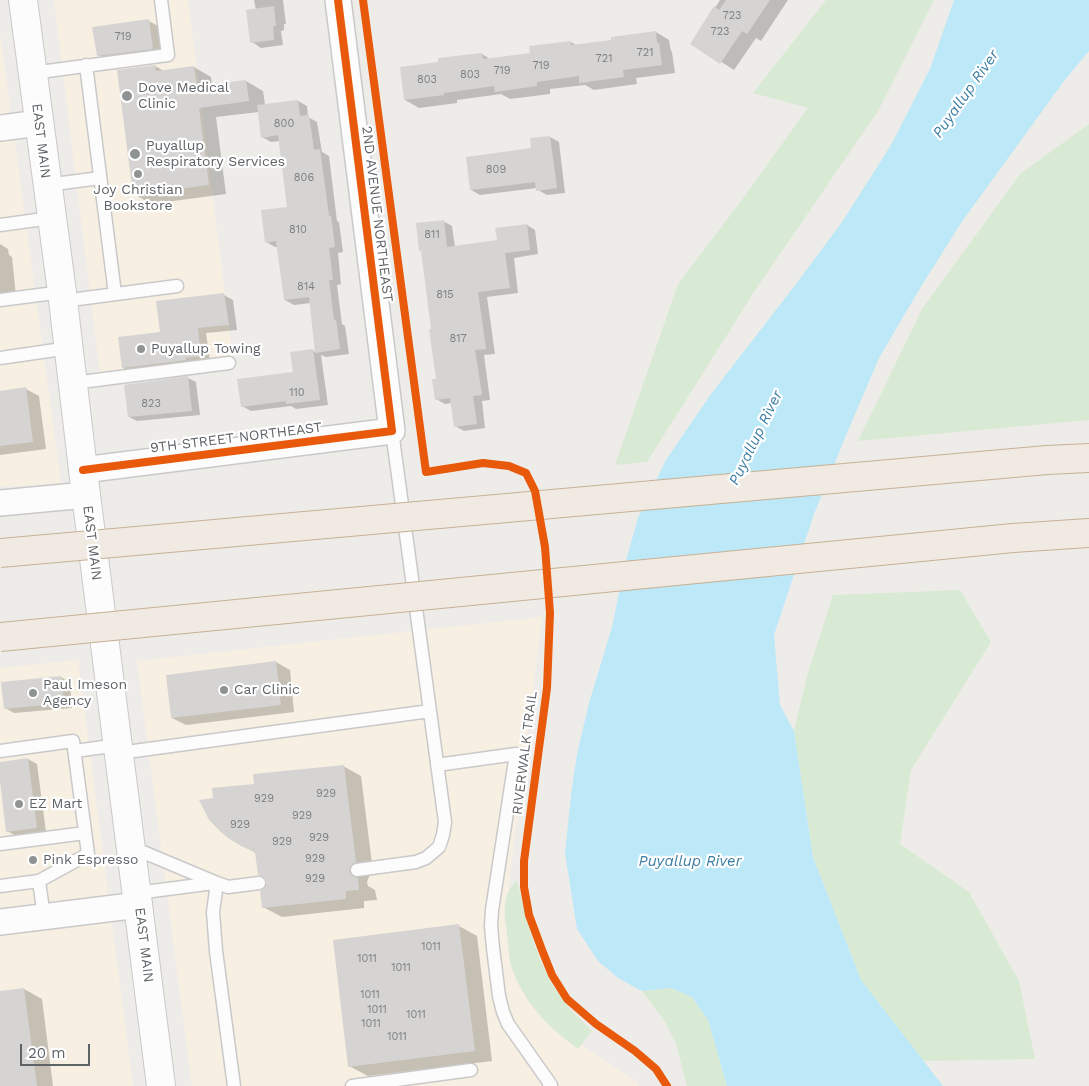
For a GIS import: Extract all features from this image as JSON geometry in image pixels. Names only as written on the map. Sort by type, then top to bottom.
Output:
[{"type":"highway","points":[[0,553],[1047,460],[1089,458]]},
{"type":"highway","points":[[0,637],[1014,538],[1089,533]]},
{"type":"main road","name":"EAST MAIN","points":[[23,0],[161,1086]]},
{"type":"street","name":"2ND AVENUE NORTHEAST","points":[[338,0],[392,431]]},
{"type":"street","points":[[0,128],[39,123]]},
{"type":"street","name":"9TH STREET NORTHEAST","points":[[0,503],[85,483],[392,431]]},
{"type":"street","points":[[0,922],[44,917],[138,899]]},
{"type":"lane","points":[[32,72],[168,55],[161,0]]},
{"type":"lane","points":[[86,65],[115,294]]},
{"type":"lane","points":[[47,185],[100,178]]},
{"type":"lane","points":[[0,225],[51,218]]},
{"type":"lane","points":[[0,300],[115,294],[177,286]]},
{"type":"lane","points":[[0,358],[68,348]]},
{"type":"lane","points":[[73,383],[229,363]]},
{"type":"lane","points":[[357,870],[416,862],[426,858],[439,847],[445,822],[392,431]]},
{"type":"lane","points":[[74,751],[119,749],[430,711]]},
{"type":"lane","points":[[0,751],[73,741],[88,854],[39,881],[0,886]]},
{"type":"lane","points":[[437,765],[516,754],[492,910],[492,948],[499,996],[505,1018],[551,1085],[549,1086]]},
{"type":"lane","points":[[0,844],[85,833]]},
{"type":"lane","points":[[131,847],[217,883],[228,886],[259,883]]},
{"type":"lane","points":[[39,881],[44,917]]},
{"type":"lane","points":[[138,899],[217,883]]},
{"type":"lane","points":[[217,883],[213,912],[216,951],[234,1086]]},
{"type":"lane","points":[[352,1086],[405,1082],[471,1070]]},
{"type":"shaded area","points":[[54,0],[188,0],[234,366],[101,382]]},
{"type":"shaded area","points":[[0,32],[61,483],[0,487]]},
{"type":"shaded area","points":[[542,617],[509,883],[514,960],[569,1037],[638,1083],[639,1086],[192,1086],[137,661]]},
{"type":"shaded area","points":[[78,660],[133,1086],[0,1086],[0,668]]},
{"type":"green space","points":[[826,0],[934,0],[878,111],[754,292],[647,462],[615,465],[678,284],[808,108],[753,93]]},
{"type":"green space","points":[[1089,124],[1089,420],[858,441],[922,309],[1020,174]]},
{"type":"green space","points":[[960,590],[991,642],[911,770],[900,844],[969,892],[1019,981],[1035,1059],[923,1061],[861,980],[813,857],[794,731],[807,676],[833,595]]},
{"type":"green space","points":[[517,880],[534,943],[547,973],[566,1004],[592,1031],[578,1049],[556,1032],[538,1013],[516,979],[511,966],[505,902],[509,890]]},
{"type":"green space","points":[[671,988],[692,997],[708,1020],[727,1086],[687,1086],[676,1044],[666,1023],[642,991]]},
{"type":"water","name":"Puyallup River","points":[[954,0],[1089,0],[1089,51],[1064,81],[961,223],[879,358],[814,514],[774,635],[780,705],[794,731],[813,857],[861,980],[943,1086],[727,1086],[708,1020],[692,997],[671,988],[642,991],[618,978],[598,961],[577,929],[565,853],[577,754],[589,703],[612,627],[625,564],[638,518],[666,460],[711,394],[842,222],[891,145],[930,69]]},
{"type":"building","points":[[726,0],[770,0],[747,34],[742,31],[720,64],[690,44],[714,6],[719,10]]},
{"type":"building","points":[[274,6],[276,26],[273,26],[274,40],[250,43],[246,10]]},
{"type":"building","points":[[149,19],[153,49],[97,56],[92,27]]},
{"type":"building","points":[[656,31],[662,65],[623,70],[624,77],[579,83],[579,76],[537,82],[537,86],[495,92],[494,86],[404,100],[400,67],[438,62],[438,58],[482,53],[483,59],[530,53],[529,46],[571,41],[571,45],[611,40],[611,37]]},
{"type":"building","points":[[155,65],[156,71],[194,66],[197,86],[246,80],[249,101],[199,108],[209,185],[133,195],[117,70]]},
{"type":"building","points":[[298,100],[300,116],[309,115],[314,150],[320,149],[335,247],[329,248],[333,280],[329,280],[340,349],[315,353],[309,297],[284,300],[276,241],[265,243],[261,210],[287,207],[278,135],[261,138],[257,105]]},
{"type":"building","points":[[550,136],[557,188],[536,191],[535,182],[470,190],[466,157],[531,148],[530,138]]},
{"type":"building","points":[[444,220],[447,247],[497,240],[495,228],[527,224],[530,250],[505,253],[510,288],[478,292],[486,349],[475,350],[482,395],[473,396],[477,424],[454,427],[450,398],[435,400],[432,379],[436,379],[429,329],[431,329],[416,223]]},
{"type":"building","points":[[224,293],[229,325],[198,328],[201,356],[186,358],[186,360],[122,368],[118,337],[160,332],[156,301]]},
{"type":"building","points":[[313,349],[320,400],[286,404],[286,401],[241,407],[237,379],[293,372],[290,352]]},
{"type":"building","points":[[188,376],[192,411],[128,417],[124,385]]},
{"type":"building","points":[[26,387],[33,442],[0,446],[0,391]]},
{"type":"building","name":"Car Clinic","points":[[276,661],[281,705],[171,718],[166,675]]},
{"type":"building","name":"Paul Imeson Agency","points":[[61,676],[64,703],[4,709],[1,682]]},
{"type":"building","name":"EZ Mart","points":[[28,758],[37,828],[6,832],[0,781],[0,762]]},
{"type":"building","points":[[344,765],[356,862],[352,864],[349,871],[351,875],[358,878],[359,890],[346,891],[346,899],[262,908],[260,891],[264,889],[267,882],[265,878],[258,875],[255,852],[241,846],[221,832],[209,820],[199,800],[213,798],[212,788],[254,784],[253,774]]},
{"type":"building","points":[[459,924],[475,1051],[348,1067],[333,940]]},
{"type":"building","points":[[24,988],[37,1086],[0,1086],[0,991]]},
{"type":"cycle path","points":[[83,470],[392,431],[338,0]]},
{"type":"cycle path","name":"RIVERWALK TRAIL","points":[[363,0],[426,472],[483,463],[509,466],[526,473],[535,491],[545,547],[550,613],[547,688],[524,861],[524,887],[529,915],[552,975],[567,999],[596,1024],[635,1051],[656,1069],[667,1086]]},
{"type":"place","name":"Dove Medical Clinic","points":[[127,96]]},
{"type":"place","name":"Puyallup Respiratory Services","points":[[135,154]]},
{"type":"place","name":"Joy Christian Bookstore","points":[[138,174]]},
{"type":"place","name":"Puyallup Towing","points":[[141,349]]},
{"type":"place","name":"Car Clinic","points":[[224,690]]},
{"type":"place","name":"Paul Imeson Agency","points":[[33,693]]},
{"type":"place","name":"EZ Mart","points":[[19,804]]},
{"type":"place","name":"Pink Espresso","points":[[33,860]]}]
